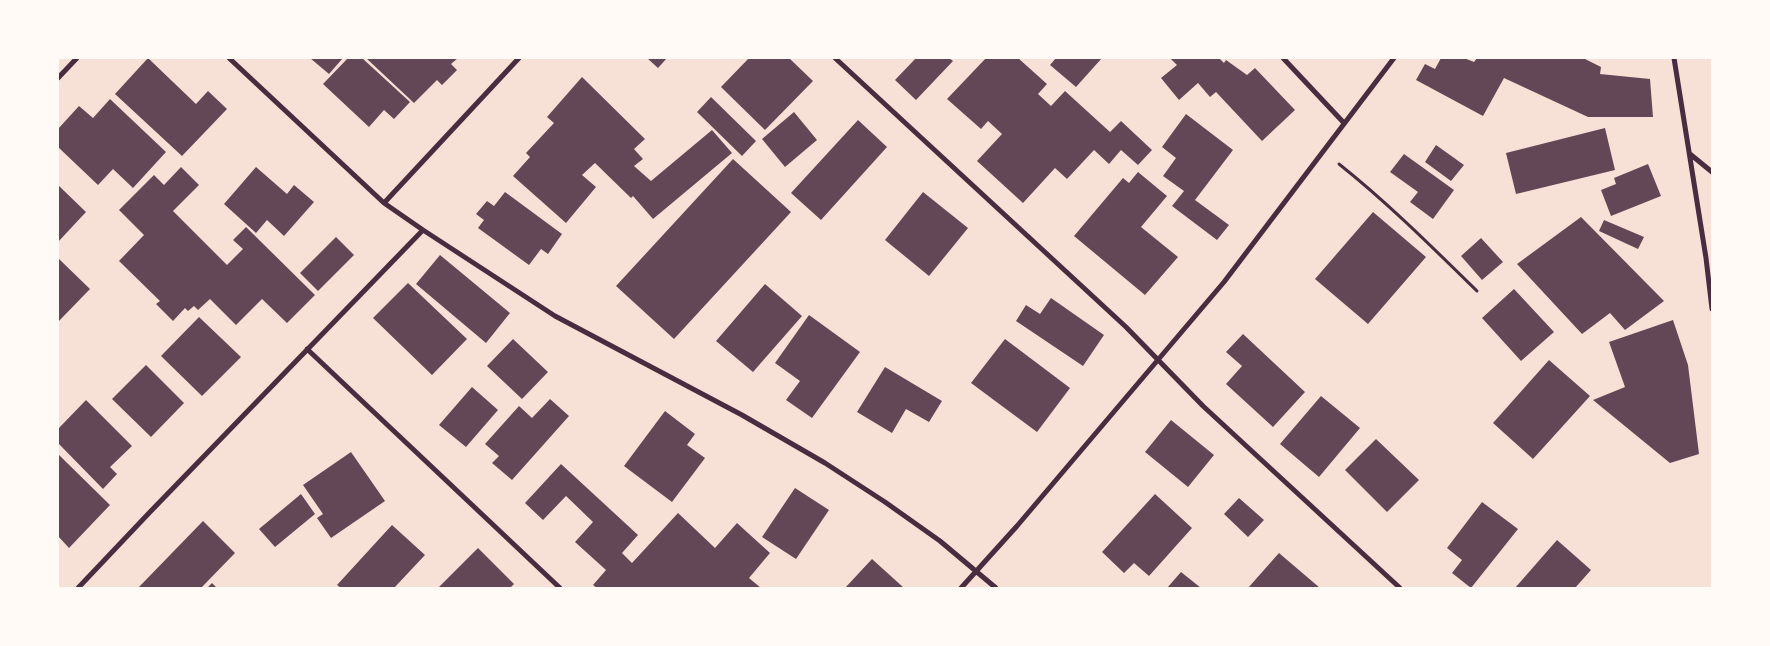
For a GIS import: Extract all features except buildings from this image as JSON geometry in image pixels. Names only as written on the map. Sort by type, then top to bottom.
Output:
[{"type":"street","points":[[58,78],[77,58]]},
{"type":"street","points":[[228,58],[384,203],[423,230],[555,316],[742,415],[825,463],[940,541],[996,588]]},
{"type":"street","points":[[384,203],[519,58]]},
{"type":"street","points":[[835,58],[1126,327],[1203,406],[1400,588]]},
{"type":"street","points":[[1283,58],[1344,123]]},
{"type":"street","points":[[961,588],[1224,282],[1394,58]]},
{"type":"street","points":[[1674,58],[1712,309]]},
{"type":"street","points":[[1690,154],[1712,172]]},
{"type":"street","points":[[78,588],[423,230]]},
{"type":"street","points":[[307,349],[560,588]]},
{"type":"path","points":[[1323,151],[1366,185],[1398,214],[1477,291]]}]
